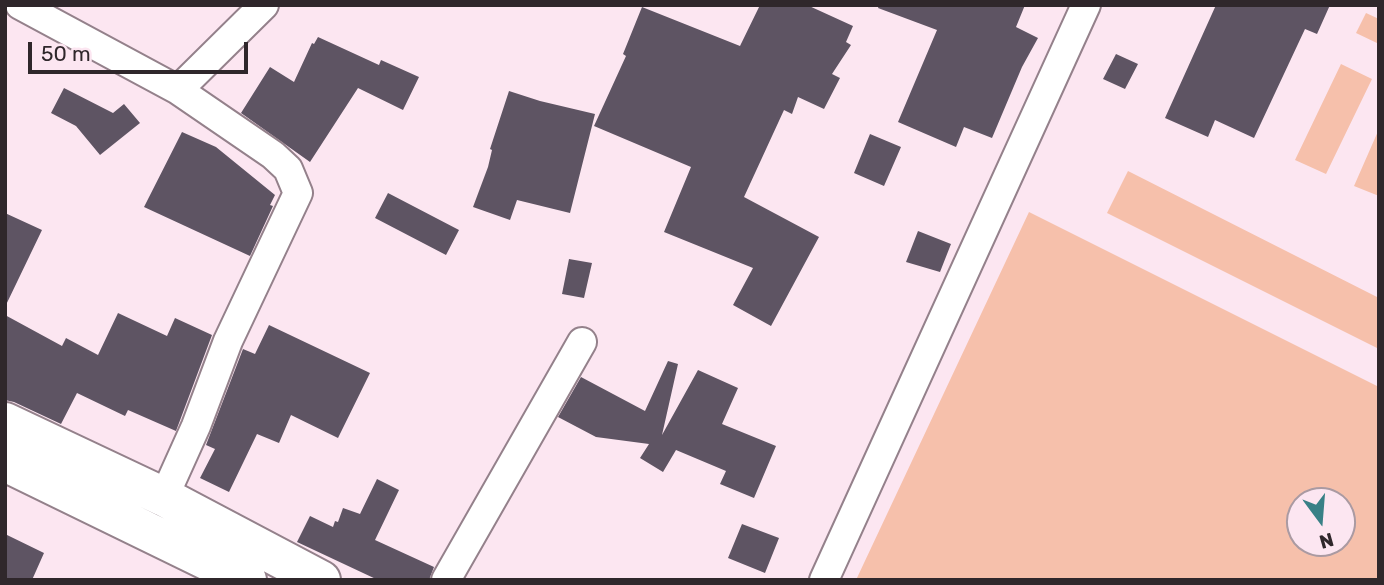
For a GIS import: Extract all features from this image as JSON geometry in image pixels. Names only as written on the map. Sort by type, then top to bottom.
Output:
[{"type":"main road","points":[[5,422],[164,496],[321,580]]},
{"type":"main road","points":[[5,461],[247,580]]},
{"type":"street","points":[[20,5],[178,90],[273,155],[288,169],[298,192],[228,341],[196,426],[164,496]]},
{"type":"street","points":[[178,90],[264,5]]},
{"type":"street","points":[[824,580],[1086,5]]},
{"type":"street","points":[[446,580],[582,342]]},
{"type":"shaded area","points":[[1366,13],[1379,19],[1379,44],[1356,33]]},
{"type":"shaded area","points":[[1341,64],[1372,79],[1326,174],[1295,160]]},
{"type":"shaded area","points":[[1379,129],[1379,196],[1354,186]]},
{"type":"shaded area","points":[[1128,171],[1379,298],[1379,349],[1107,213]]},
{"type":"shaded area","points":[[1029,212],[1379,387],[1379,580],[856,580]]},
{"type":"building","points":[[760,5],[807,5],[853,26],[846,42],[851,45],[832,74],[840,78],[824,109],[798,97],[792,114],[784,110],[744,197],[819,237],[771,326],[733,305],[753,268],[664,232],[691,167],[594,126],[626,56],[623,54],[642,7],[740,46]]},
{"type":"building","points":[[879,5],[1025,5],[1016,27],[1038,38],[1022,67],[992,138],[964,127],[956,147],[898,122],[937,30],[878,8]]},
{"type":"building","points":[[1216,5],[1330,5],[1317,34],[1305,29],[1254,138],[1215,120],[1208,137],[1165,118]]},
{"type":"building","points":[[318,37],[379,65],[381,60],[419,77],[403,110],[358,88],[310,162],[241,113],[270,67],[294,82],[312,43],[314,44]]},
{"type":"building","points":[[1116,54],[1138,64],[1125,89],[1103,79]]},
{"type":"building","points":[[64,88],[113,113],[124,104],[140,123],[100,155],[76,126],[51,113]]},
{"type":"building","points":[[509,91],[595,114],[570,213],[517,200],[510,220],[473,207],[488,167],[490,149]]},
{"type":"building","points":[[182,132],[216,147],[275,195],[270,205],[273,206],[250,256],[144,207]]},
{"type":"building","points":[[870,134],[901,147],[884,186],[854,173]]},
{"type":"building","points":[[388,193],[459,230],[446,255],[375,218]]},
{"type":"building","points":[[5,213],[42,230],[5,307]]},
{"type":"building","points":[[918,231],[951,244],[940,272],[906,262]]},
{"type":"building","points":[[569,259],[592,263],[584,298],[562,294]]},
{"type":"building","points":[[118,313],[167,336],[175,318],[212,335],[176,431],[128,410],[125,416],[77,393],[61,424],[5,400],[5,315],[62,346],[66,338],[98,355]]},
{"type":"building","points":[[269,325],[370,373],[338,438],[291,415],[279,443],[257,434],[229,492],[200,478],[215,449],[206,445],[243,349],[255,354]]},
{"type":"building","points":[[668,361],[678,364],[662,435],[698,370],[738,388],[722,424],[776,446],[754,498],[720,484],[726,471],[676,450],[663,472],[640,458],[649,444],[596,437],[558,417],[581,377],[645,411]]},
{"type":"building","points":[[377,479],[399,490],[375,540],[434,567],[429,580],[378,580],[297,542],[310,516],[333,527],[343,508],[360,514]]},
{"type":"building","points":[[742,524],[779,538],[765,573],[728,558]]},
{"type":"building","points":[[5,534],[44,553],[32,580],[5,580]]}]
